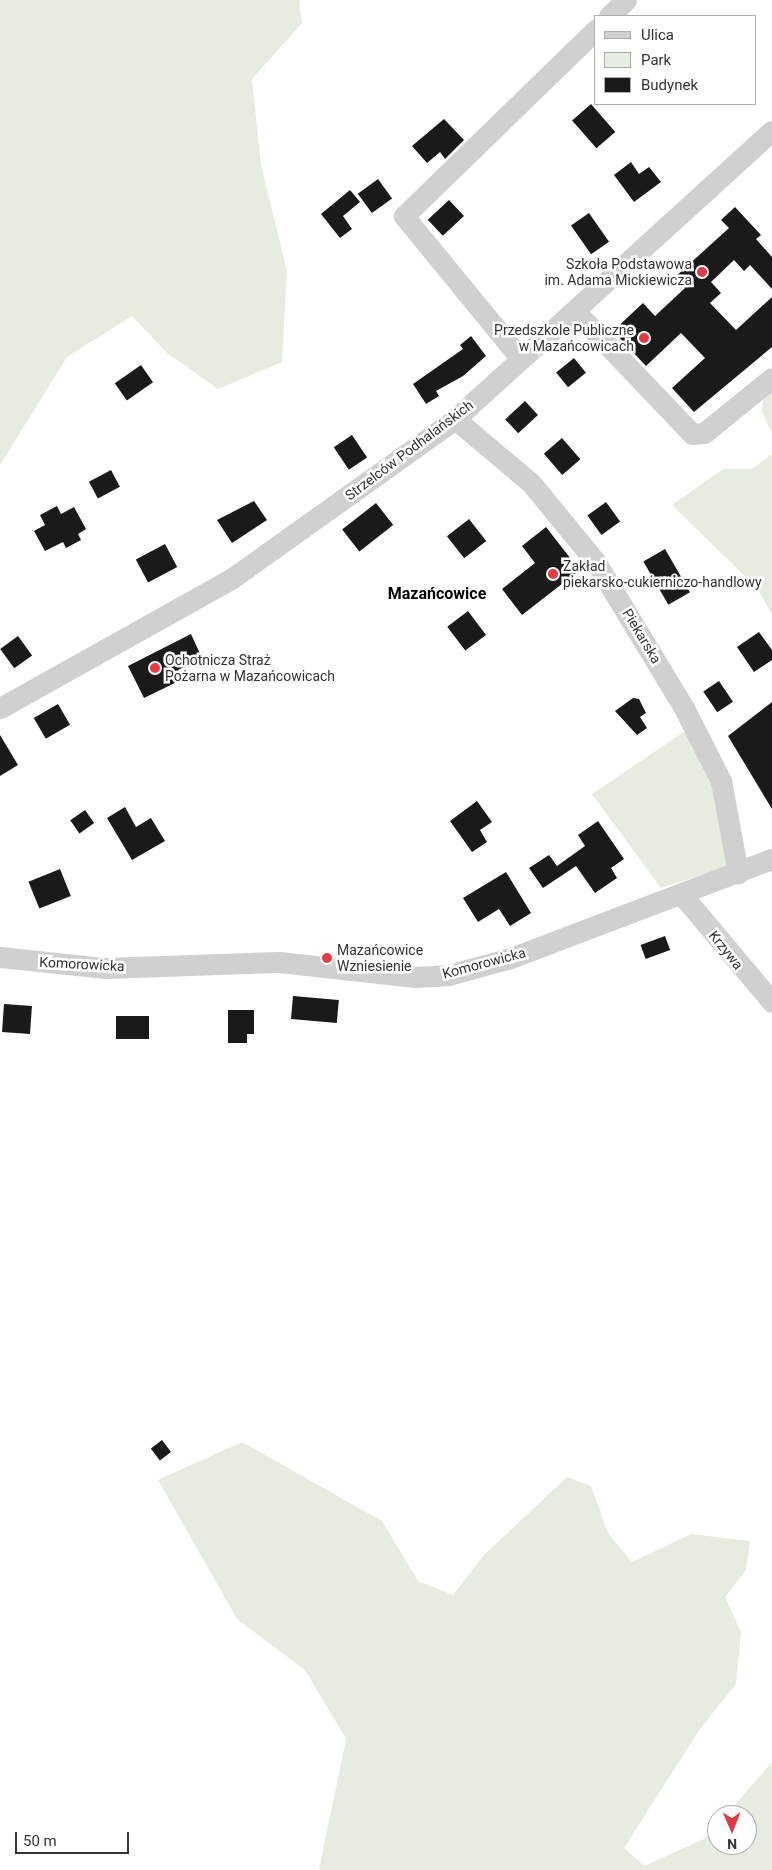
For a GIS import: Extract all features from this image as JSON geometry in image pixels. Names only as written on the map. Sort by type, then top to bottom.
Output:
[{"type":"street","points":[[610,15],[626,0]]},
{"type":"street","points":[[521,359],[404,216],[594,31]]},
{"type":"street","name":"Strzelców Podhalańskich","points":[[0,708],[231,579],[455,419],[772,131]]},
{"type":"street","points":[[575,310],[692,434],[704,433],[772,378]]},
{"type":"street","name":"Piekarska","points":[[455,419],[531,483],[595,561],[684,708],[721,781],[738,873]]},
{"type":"street","name":"Komorowicka","points":[[0,957],[105,968],[279,962],[415,977],[448,975],[511,958],[683,896],[772,859]]},
{"type":"street","name":"Krzywa","points":[[683,896],[772,1002]]},
{"type":"green space","points":[[0,0],[299,0],[302,23],[252,79],[261,165],[287,271],[282,362],[218,389],[167,353],[132,316],[67,357],[0,465]]},
{"type":"green space","points":[[772,383],[772,434],[762,412],[764,389]]},
{"type":"green space","points":[[772,454],[772,615],[757,588],[672,505],[723,469],[752,469]]},
{"type":"green space","points":[[688,729],[714,784],[729,866],[661,888],[592,794]]},
{"type":"green space","points":[[242,1442],[382,1521],[418,1581],[453,1595],[484,1555],[567,1477],[591,1486],[608,1533],[632,1562],[691,1534],[750,1541],[746,1570],[725,1597],[741,1632],[736,1684],[700,1729],[624,1848],[644,1866],[704,1839],[707,1836],[707,1855],[757,1855],[757,1805],[735,1805],[772,1762],[772,1870],[319,1870],[346,1739],[305,1670],[237,1619],[158,1480]]},
{"type":"building","points":[[591,104],[615,132],[596,148],[572,120]]},
{"type":"building","points":[[444,119],[464,140],[445,159],[440,152],[427,163],[412,146]]},
{"type":"building","points":[[631,162],[639,174],[649,167],[661,182],[634,202],[614,175]]},
{"type":"building","points":[[378,179],[392,198],[372,213],[358,194]]},
{"type":"building","points":[[350,190],[360,202],[343,216],[352,229],[340,238],[321,214]]},
{"type":"building","points":[[449,200],[464,216],[443,236],[428,220]]},
{"type":"building","points":[[735,207],[761,235],[756,239],[772,257],[772,289],[750,265],[744,271],[734,260],[711,282],[721,293],[710,303],[736,330],[772,297],[772,347],[694,412],[672,388],[705,358],[681,333],[646,366],[613,331],[643,303],[655,316],[685,288],[675,277],[729,228],[721,220]]},
{"type":"building","points":[[589,213],[609,242],[591,254],[571,226]]},
{"type":"building","points":[[471,336],[486,356],[463,376],[436,391],[439,396],[426,404],[413,384],[463,349],[460,345]]},
{"type":"building","points":[[574,358],[586,373],[568,387],[556,372]]},
{"type":"building","points":[[141,365],[153,382],[127,401],[115,383]]},
{"type":"building","points":[[525,401],[538,415],[518,433],[505,419]]},
{"type":"building","points":[[352,435],[367,457],[349,470],[334,447]]},
{"type":"building","points":[[562,438],[580,459],[562,475],[544,454]]},
{"type":"building","points":[[111,470],[120,487],[98,499],[89,482]]},
{"type":"building","points":[[254,501],[267,520],[232,543],[217,520]]},
{"type":"building","points":[[606,502],[620,521],[601,535],[587,516]]},
{"type":"building","points":[[376,503],[393,525],[359,552],[342,529]]},
{"type":"building","points":[[57,506],[61,514],[74,507],[86,529],[78,534],[81,540],[66,548],[63,542],[45,551],[34,531],[45,525],[40,515]]},
{"type":"building","points":[[469,519],[486,541],[464,558],[447,536]]},
{"type":"building","points":[[546,527],[574,563],[570,566],[576,573],[522,615],[502,589],[535,563],[522,546]]},
{"type":"building","points":[[165,544],[177,567],[148,582],[136,559]]},
{"type":"building","points":[[665,549],[690,592],[668,605],[643,562]]},
{"type":"building","points":[[468,611],[486,635],[465,651],[447,627]]},
{"type":"building","points":[[759,632],[772,650],[772,660],[754,672],[737,647]]},
{"type":"building","name":"Ochotnicza Straż Pożarna w Mazańcowicach","points":[[191,634],[202,658],[178,670],[183,679],[144,698],[128,666]]},
{"type":"building","points":[[18,636],[32,655],[14,668],[0,649]]},
{"type":"building","points":[[719,681],[733,702],[717,712],[703,692]]},
{"type":"building","points":[[633,698],[639,699],[646,713],[640,717],[647,728],[637,735],[615,711]]},
{"type":"building","points":[[772,702],[772,809],[728,736]]},
{"type":"building","points":[[58,704],[70,725],[46,739],[34,718]]},
{"type":"building","points":[[0,735],[18,765],[0,776]]},
{"type":"building","points":[[477,801],[492,822],[480,830],[487,842],[472,852],[450,821]]},
{"type":"building","points":[[125,807],[136,827],[151,818],[165,841],[132,860],[107,818]]},
{"type":"building","points":[[85,810],[94,823],[79,833],[70,820]]},
{"type":"building","points":[[598,821],[624,859],[611,868],[617,878],[595,893],[576,866],[543,888],[529,868],[549,855],[557,866],[585,846],[578,835]]},
{"type":"building","points":[[60,869],[71,896],[39,909],[28,882]]},
{"type":"building","points":[[506,872],[531,913],[510,926],[499,909],[478,922],[463,898]]},
{"type":"building","points":[[665,936],[670,950],[646,959],[641,945]]},
{"type":"building","points":[[293,996],[339,1000],[337,1023],[291,1019]]},
{"type":"building","points":[[4,1004],[32,1006],[30,1034],[2,1032]]},
{"type":"building","points":[[228,1010],[254,1010],[254,1034],[247,1034],[247,1043],[228,1043]]},
{"type":"building","points":[[116,1016],[149,1016],[149,1039],[116,1039]]},
{"type":"building","points":[[162,1440],[171,1452],[160,1460],[151,1448]]},
{"type":"place","name":"Szkoła Podstawowa im. Adama Mickiewicza","points":[[702,272]]},
{"type":"place","name":"Przedszkole Publiczne w Mazańcowicach","points":[[644,338]]},
{"type":"place","name":"Zakład piekarsko-cukierniczo-handlowy","points":[[553,574]]},
{"type":"place","name":"Ochotnicza Straż Pożarna w Mazańcowicach","points":[[155,668]]},
{"type":"place","name":"Mazańcowice Wzniesienie","points":[[327,958]]},
{"type":"district","name":"Mazańcowice","points":[[437,594]]}]
